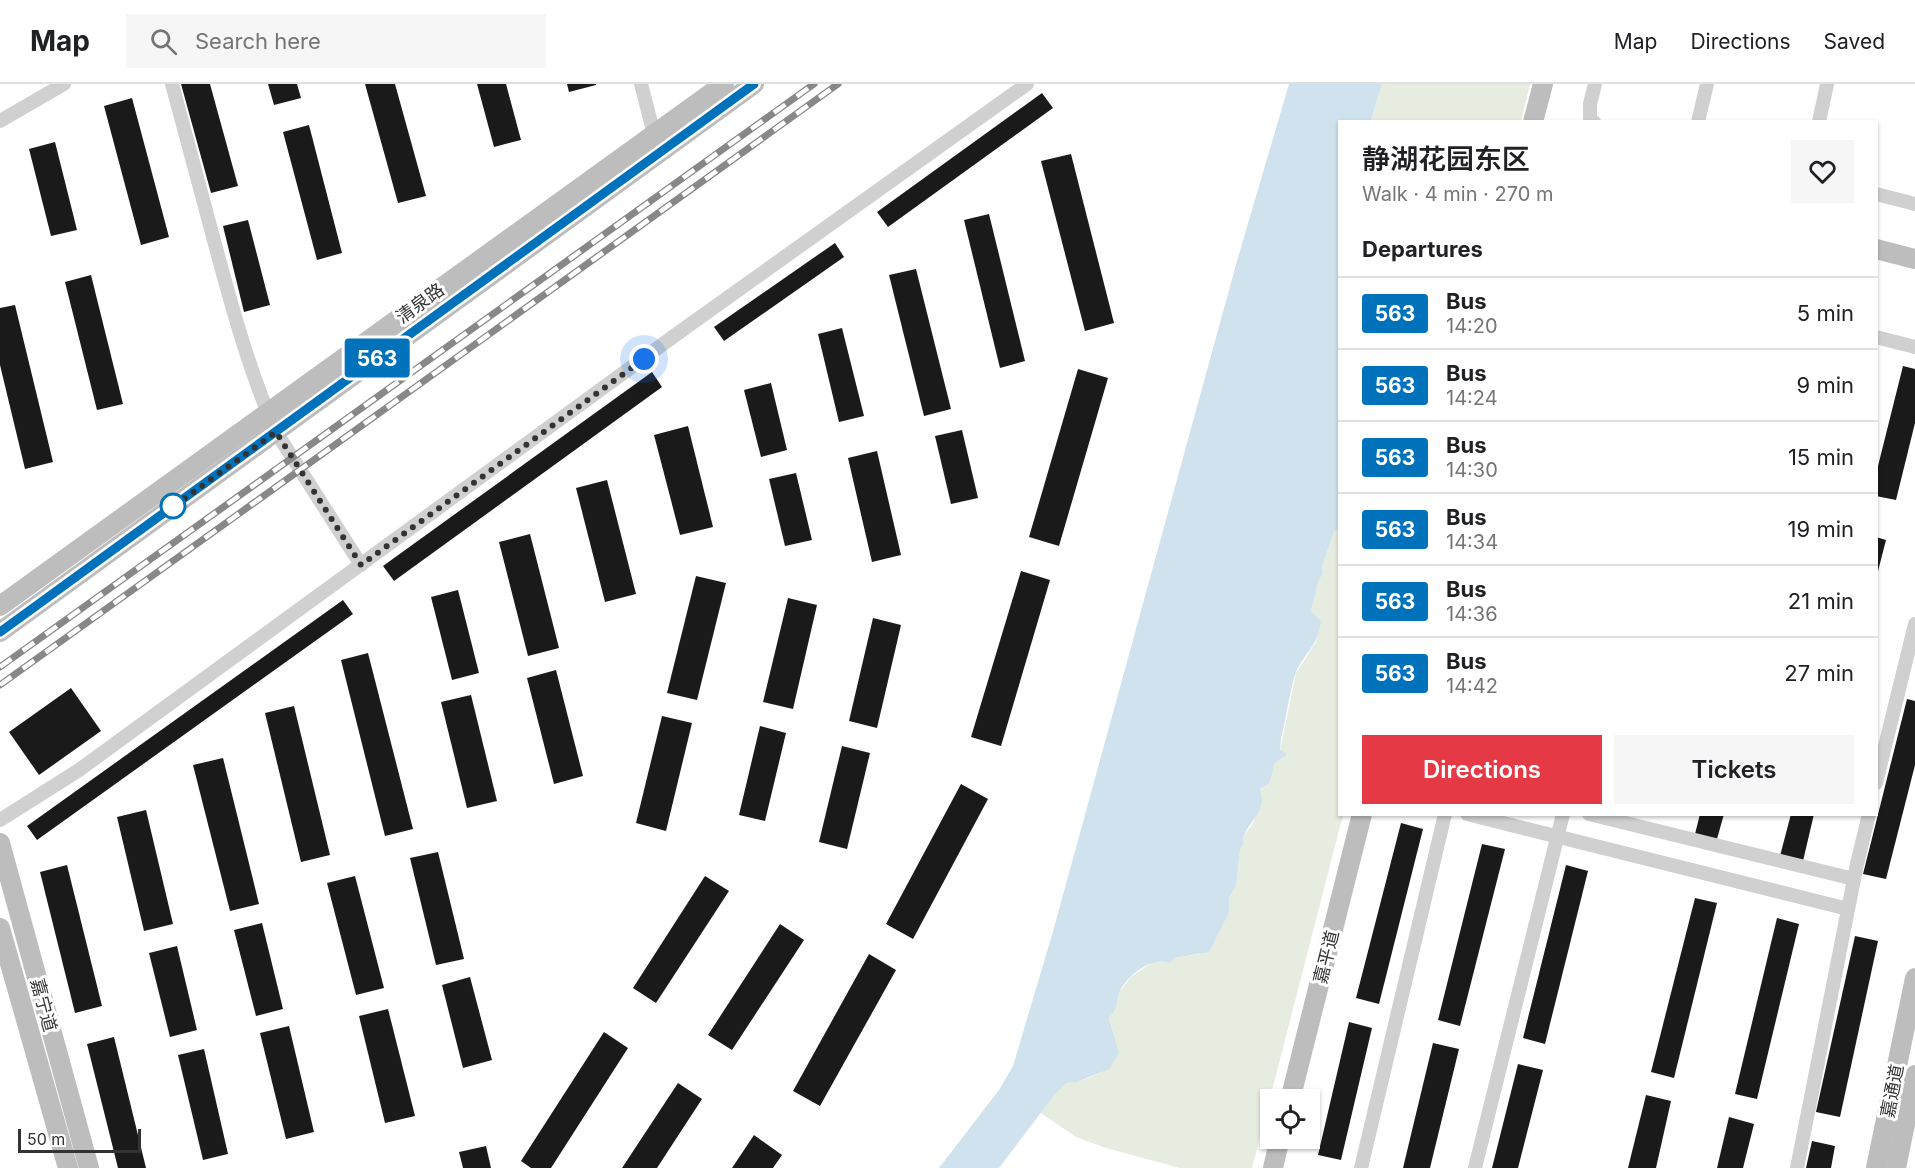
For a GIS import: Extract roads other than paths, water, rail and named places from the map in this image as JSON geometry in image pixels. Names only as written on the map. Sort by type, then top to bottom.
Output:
[{"type":"street","points":[[0,121],[64,84]]},
{"type":"street","points":[[172,84],[229,296],[268,413],[276,432],[361,565]]},
{"type":"street","points":[[641,84],[657,143]]},
{"type":"street","name":"清泉路","points":[[0,632],[276,432],[657,143],[724,84]]},
{"type":"street","name":"清泉路","points":[[1,605],[268,413],[657,143],[754,84]]},
{"type":"street","points":[[0,820],[79,770],[691,324],[1027,84]]},
{"type":"street","points":[[1534,120],[1543,84]]},
{"type":"street","points":[[1546,120],[1555,84]]},
{"type":"street","points":[[1591,120],[1590,104],[1595,84]]},
{"type":"street","points":[[1698,120],[1707,84]]},
{"type":"street","points":[[1819,120],[1827,84]]},
{"type":"street","points":[[1878,195],[1915,204]]},
{"type":"street","points":[[1878,250],[1915,259]]},
{"type":"street","points":[[1878,338],[1915,347]]},
{"type":"street","points":[[1878,775],[1915,624]]},
{"type":"street","name":"嘉平道","points":[[1293,1089],[1361,816]]},
{"type":"street","name":"嘉平道","points":[[1306,1089],[1374,816]]},
{"type":"street","points":[[1361,1168],[1445,816]]},
{"type":"street","points":[[1475,816],[1848,909]]},
{"type":"street","points":[[1475,1168],[1563,816]]},
{"type":"street","points":[[1597,816],[1854,879]]},
{"type":"street","points":[[1797,1168],[1869,816]]},
{"type":"street","name":"嘉宁道","points":[[0,843],[89,1168]]},
{"type":"street","name":"嘉宁道","points":[[0,928],[68,1168]]},
{"type":"street","name":"嘉通道","points":[[1876,1168],[1915,978]]},
{"type":"street","name":"嘉通道","points":[[1896,1168],[1915,1075]]},
{"type":"street","points":[[1273,1168],[1277,1149]]},
{"type":"street","points":[[1286,1168],[1291,1149]]},
{"type":"water","points":[[1289,84],[1382,84],[1371,120],[1338,120],[1338,529],[1334,532],[1322,567],[1322,575],[1311,611],[1321,621],[1317,638],[1295,675],[1281,739],[1280,750],[1286,753],[1286,756],[1276,762],[1268,784],[1260,790],[1261,807],[1246,831],[1244,844],[1240,850],[1236,887],[1229,897],[1229,912],[1209,952],[1174,958],[1170,963],[1163,961],[1149,964],[1128,979],[1120,991],[1117,1005],[1109,1018],[1119,1053],[1109,1069],[1077,1082],[1066,1083],[1055,1094],[999,1168],[939,1168],[999,1090],[1013,1066],[1052,935],[1237,261]]},
{"type":"railway","points":[[0,667],[814,84]]},
{"type":"railway","points":[[0,685],[838,84]]}]
